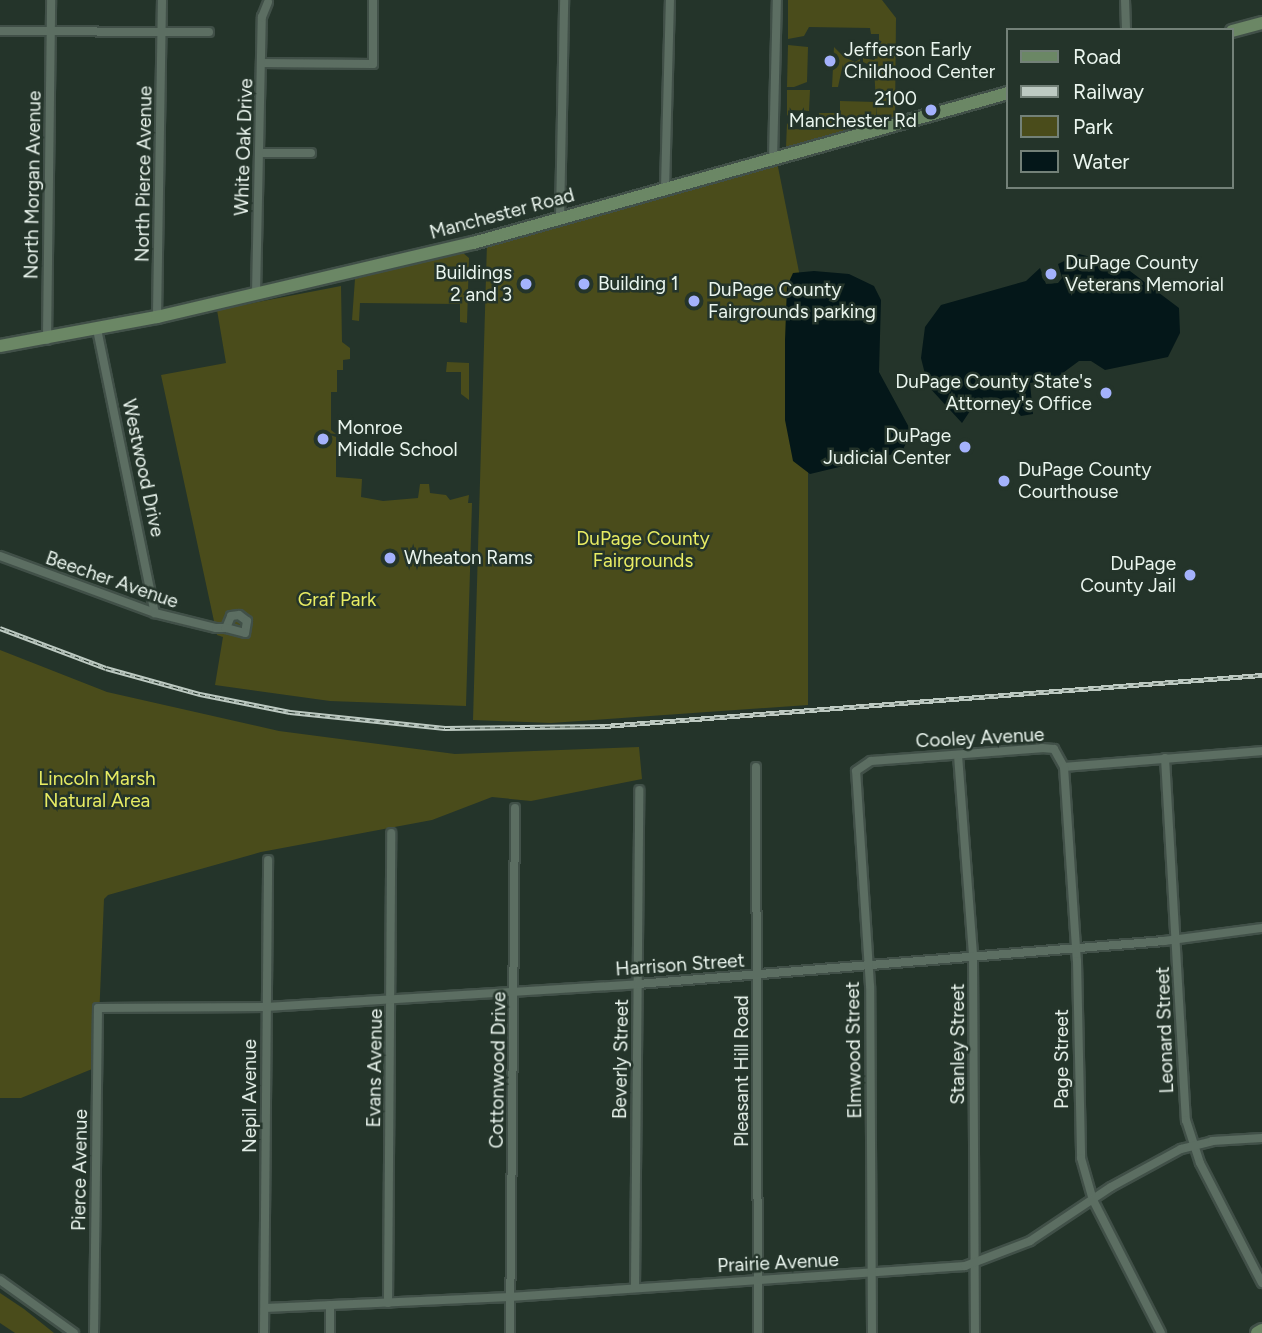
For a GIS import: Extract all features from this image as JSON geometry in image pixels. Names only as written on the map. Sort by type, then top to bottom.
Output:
[{"type":"street","name":"North Morgan Avenue","points":[[47,340],[51,0]]},
{"type":"street","name":"North Pierce Avenue","points":[[158,317],[162,0]]},
{"type":"street","points":[[261,63],[373,64],[373,0]]},
{"type":"street","points":[[560,218],[564,0]]},
{"type":"street","points":[[666,189],[670,0]]},
{"type":"street","points":[[774,159],[777,0]]},
{"type":"street","points":[[1125,0],[1126,28]]},
{"type":"street","name":"White Oak Drive","points":[[256,294],[262,17],[268,2]]},
{"type":"street","points":[[1234,30],[1262,23]]},
{"type":"street","points":[[0,31],[209,32]]},
{"type":"street","name":"Manchester Road","points":[[0,346],[47,340],[158,317],[560,218],[1006,94]]},
{"type":"street","points":[[261,153],[311,153]]},
{"type":"street","name":"Westwood Drive","points":[[97,329],[155,613]]},
{"type":"street","name":"Beecher Avenue","points":[[0,556],[155,613],[226,628]]},
{"type":"street","name":"Cooley Avenue","points":[[857,767],[865,762],[1054,749],[1064,767],[1262,751]]},
{"type":"street","name":"Stanley Street","points":[[958,755],[973,956],[975,1333]]},
{"type":"street","name":"Leonard Street","points":[[1165,758],[1178,937],[1181,1085],[1192,1144],[1262,1283]]},
{"type":"street","name":"Pleasant Hill Road","points":[[756,767],[758,1333]]},
{"type":"street","name":"Elmwood Street","points":[[857,767],[869,966],[872,1333]]},
{"type":"street","name":"Page Street","points":[[1064,767],[1076,948],[1079,1143],[1093,1200],[1161,1333]]},
{"type":"street","name":"Beverly Street","points":[[635,1287],[639,790]]},
{"type":"street","name":"Cottonwood Drive","points":[[510,1333],[515,808]]},
{"type":"street","name":"Evans Avenue","points":[[388,1303],[391,833]]},
{"type":"street","name":"Nepil Avenue","points":[[264,1333],[268,860]]},
{"type":"street","name":"Harrison Street","points":[[98,1008],[266,1007],[638,984],[1076,948],[1262,928]]},
{"type":"street","name":"Pierce Avenue","points":[[94,1333],[98,1008]]},
{"type":"street","name":"Prairie Avenue","points":[[265,1308],[510,1297],[872,1274],[975,1264],[1030,1241],[1093,1200],[1192,1144],[1262,1138]]},
{"type":"street","points":[[0,1280],[74,1333]]},
{"type":"street","points":[[330,1306],[330,1333]]},
{"type":"street","points":[[1256,1333],[1262,1330]]},
{"type":"green space","points":[[788,0],[882,0],[896,18],[895,119],[877,121],[874,67],[863,62],[863,58],[874,60],[879,54],[879,34],[871,34],[870,28],[809,27],[804,36],[788,39]]},
{"type":"green space","points":[[788,45],[808,47],[807,82],[794,87],[787,87]]},
{"type":"green space","points":[[834,47],[844,57],[855,62],[860,59],[860,67],[849,67],[849,76],[843,75],[843,64],[838,87],[832,87]]},
{"type":"green space","points":[[787,90],[810,90],[809,111],[791,110],[787,116]]},
{"type":"green space","points":[[840,101],[876,102],[876,122],[786,147],[787,123],[791,129],[819,130],[819,113],[840,113]]},
{"type":"green space","name":"DuPage County Fairgrounds","points":[[777,162],[799,272],[808,464],[808,705],[551,723],[473,720],[487,243]]},
{"type":"green space","points":[[462,252],[469,258],[467,323],[460,322],[460,304],[360,303],[359,321],[352,320],[355,279]]},
{"type":"green space","name":"Graf Park","points":[[341,286],[342,342],[350,348],[350,359],[343,360],[343,370],[337,370],[337,392],[331,392],[331,430],[336,434],[325,433],[336,437],[336,477],[362,479],[361,497],[383,501],[418,498],[420,484],[429,484],[430,493],[446,495],[450,500],[469,495],[468,503],[472,503],[466,706],[330,701],[215,685],[223,637],[217,635],[161,375],[226,363],[217,310]]},
{"type":"green space","points":[[447,362],[469,363],[469,400],[461,394],[461,372],[446,372]]},
{"type":"green space","name":"Lincoln Marsh Natural Area","points":[[0,650],[107,692],[279,731],[455,754],[639,747],[642,779],[531,801],[492,797],[432,820],[261,852],[108,895],[104,899],[97,1067],[21,1098],[0,1098]]},
{"type":"green space","points":[[0,1293],[54,1333],[15,1333],[0,1323]]},
{"type":"water","points":[[1079,254],[1122,265],[1179,308],[1180,333],[1168,357],[1105,370],[1091,361],[1079,361],[1056,378],[1030,383],[1033,414],[1021,416],[1010,404],[991,400],[974,405],[962,423],[928,386],[921,358],[925,327],[941,305],[1026,281],[1040,268],[1046,284],[1058,283],[1062,278],[1058,264]]},
{"type":"water","points":[[814,271],[849,274],[874,286],[881,300],[879,372],[911,431],[902,452],[810,474],[793,461],[785,420],[785,340],[787,286],[793,273]]},
{"type":"railway","points":[[0,628],[106,668],[200,694],[290,712],[445,728],[605,726],[1262,675]]},
{"type":"place","name":"Jefferson Early Childhood Center","points":[[830,61]]},
{"type":"place","name":"2100 Manchester Rd","points":[[931,110]]},
{"type":"place","name":"DuPage County Veterans Memorial","points":[[1051,274]]},
{"type":"place","name":"Buildings 2 and 3","points":[[526,284]]},
{"type":"place","name":"Building 1","points":[[584,284]]},
{"type":"place","name":"DuPage County Fairgrounds parking","points":[[694,301]]},
{"type":"place","name":"DuPage County State's Attorney's Office","points":[[1106,393]]},
{"type":"place","name":"Monroe Middle School","points":[[323,439]]},
{"type":"place","name":"DuPage Judicial Center","points":[[965,447]]},
{"type":"place","name":"DuPage County Courthouse","points":[[1004,481]]},
{"type":"place","name":"Wheaton Rams","points":[[390,558]]},
{"type":"place","name":"DuPage County Jail","points":[[1190,575]]}]
